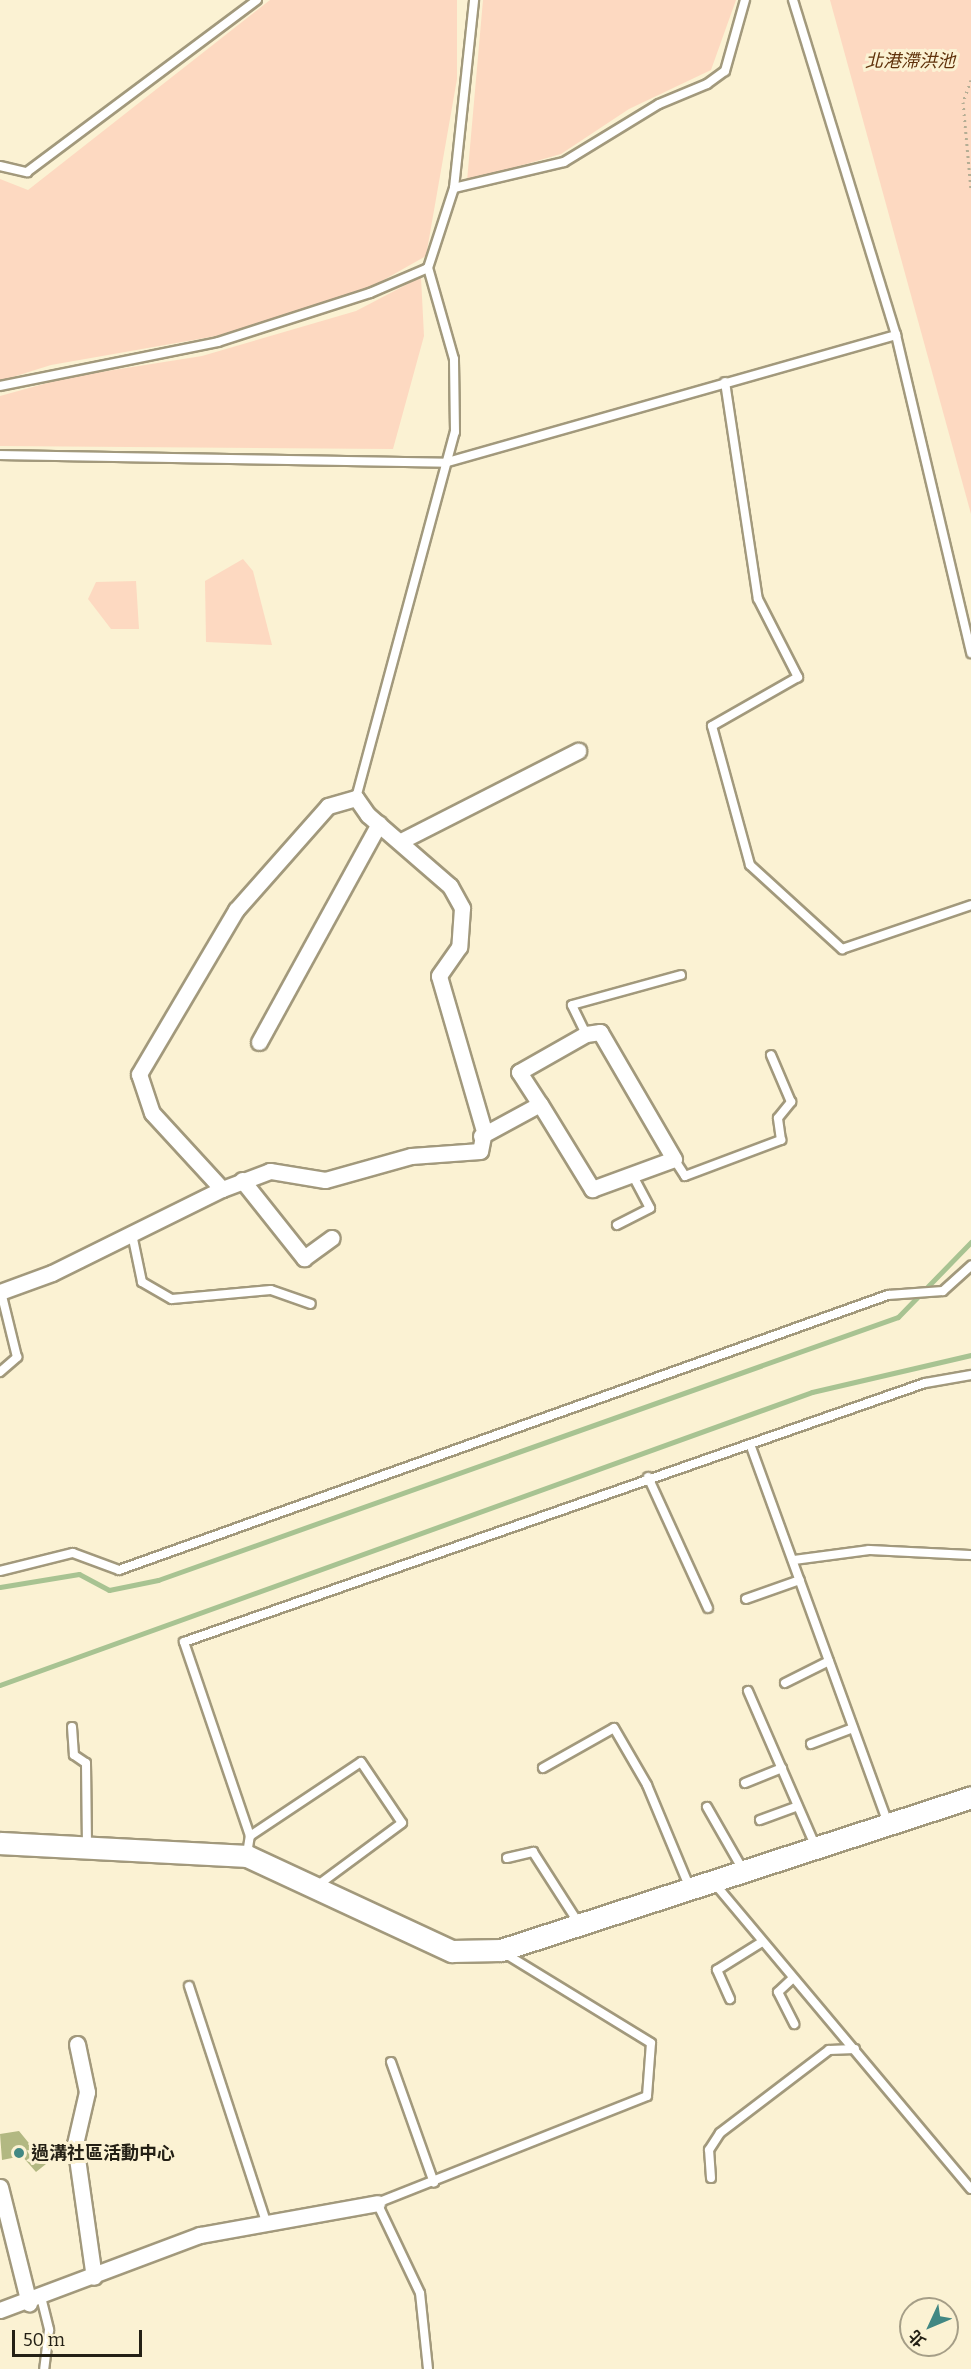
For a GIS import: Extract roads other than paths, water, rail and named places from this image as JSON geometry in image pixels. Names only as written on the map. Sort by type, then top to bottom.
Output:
[{"type":"street","points":[[401,842],[578,751]]},
{"type":"street","points":[[0,1292],[242,1180],[270,1171],[325,1180],[411,1156],[480,1151],[481,1136],[439,976],[459,947],[462,908],[450,886],[379,824],[356,798],[328,806],[236,910],[140,1074],[152,1113],[222,1189]]},
{"type":"street","points":[[259,1042],[379,824]]},
{"type":"street","points":[[600,1032],[674,1159],[592,1189],[519,1071],[586,1034],[600,1032]]},
{"type":"street","points":[[481,1136],[540,1104]]},
{"type":"street","points":[[242,1180],[304,1258],[332,1238]]},
{"type":"street","points":[[0,1843],[87,1850],[248,1846],[314,1888],[452,1951],[501,1950],[710,1878],[887,1821],[971,1797]]},
{"type":"street","points":[[77,2044],[87,2092],[75,2144],[94,2277]]},
{"type":"street","points":[[0,2187],[35,2300]]},
{"type":"street","points":[[0,2310],[35,2300],[200,2235],[265,2219],[377,2203]]},
{"type":"lane","points":[[0,166],[27,172],[257,0]]},
{"type":"lane","points":[[356,798],[444,463],[455,432],[454,359],[428,268],[454,188],[474,0]]},
{"type":"lane","points":[[454,188],[564,162],[658,104],[707,84],[725,71],[745,0]]},
{"type":"lane","points":[[793,0],[896,335],[971,653]]},
{"type":"lane","points":[[0,386],[218,342],[370,293],[428,268]]},
{"type":"lane","points":[[0,455],[444,463],[896,335]]},
{"type":"lane","points":[[725,382],[758,598],[798,677],[712,726],[750,865],[842,949],[971,905]]},
{"type":"lane","points":[[586,1034],[572,1005],[681,975]]},
{"type":"lane","points":[[674,1159],[685,1176],[781,1140],[778,1118],[790,1102],[771,1055]]},
{"type":"lane","points":[[617,1225],[650,1208],[632,1174]]},
{"type":"lane","points":[[131,1232],[142,1282],[172,1299],[271,1290],[311,1304]]},
{"type":"lane","points":[[0,1571],[73,1553],[119,1570],[888,1295],[943,1291],[971,1266]]},
{"type":"lane","points":[[0,1292],[17,1357],[0,1372]]},
{"type":"lane","points":[[314,1888],[402,1822],[361,1762],[248,1846],[184,1642],[648,1477],[925,1383],[971,1375]]},
{"type":"lane","points":[[750,1444],[887,1821]]},
{"type":"lane","points":[[648,1477],[708,1608]]},
{"type":"lane","points":[[794,1560],[869,1550],[971,1555]]},
{"type":"lane","points":[[746,1599],[800,1580]]},
{"type":"lane","points":[[785,1683],[829,1661]]},
{"type":"lane","points":[[748,1691],[815,1845]]},
{"type":"lane","points":[[72,1727],[74,1755],[86,1763],[87,1850]]},
{"type":"lane","points":[[543,1768],[614,1728],[647,1785],[689,1886]]},
{"type":"lane","points":[[811,1744],[853,1728]]},
{"type":"lane","points":[[745,1783],[782,1768]]},
{"type":"lane","points":[[760,1820],[798,1806]]},
{"type":"lane","points":[[708,1807],[742,1868]]},
{"type":"lane","points":[[507,1858],[533,1852],[579,1924]]},
{"type":"lane","points":[[710,1878],[792,1979],[855,2049],[971,2188]]},
{"type":"lane","points":[[730,1999],[717,1970],[762,1942]]},
{"type":"lane","points":[[428,2369],[420,2293],[377,2203],[434,2183],[647,2096],[651,2043],[501,1950]]},
{"type":"lane","points":[[792,1979],[778,1992],[794,2024]]},
{"type":"lane","points":[[189,1986],[265,2219]]},
{"type":"lane","points":[[711,2178],[709,2150],[720,2133],[829,2050],[855,2049]]},
{"type":"lane","points":[[391,2062],[434,2183]]},
{"type":"lane","points":[[35,2300],[49,2330],[44,2369]]},
{"type":"waterway","points":[[0,1587],[79,1574],[109,1590],[158,1580],[898,1317],[971,1242]]},
{"type":"waterway","points":[[0,1685],[812,1392],[971,1355]]},
{"type":"place","name":"過溝社區活動中心","points":[[19,2153]]},
{"type":"park label","name":"北港滯洪池","points":[[910,61]]}]
